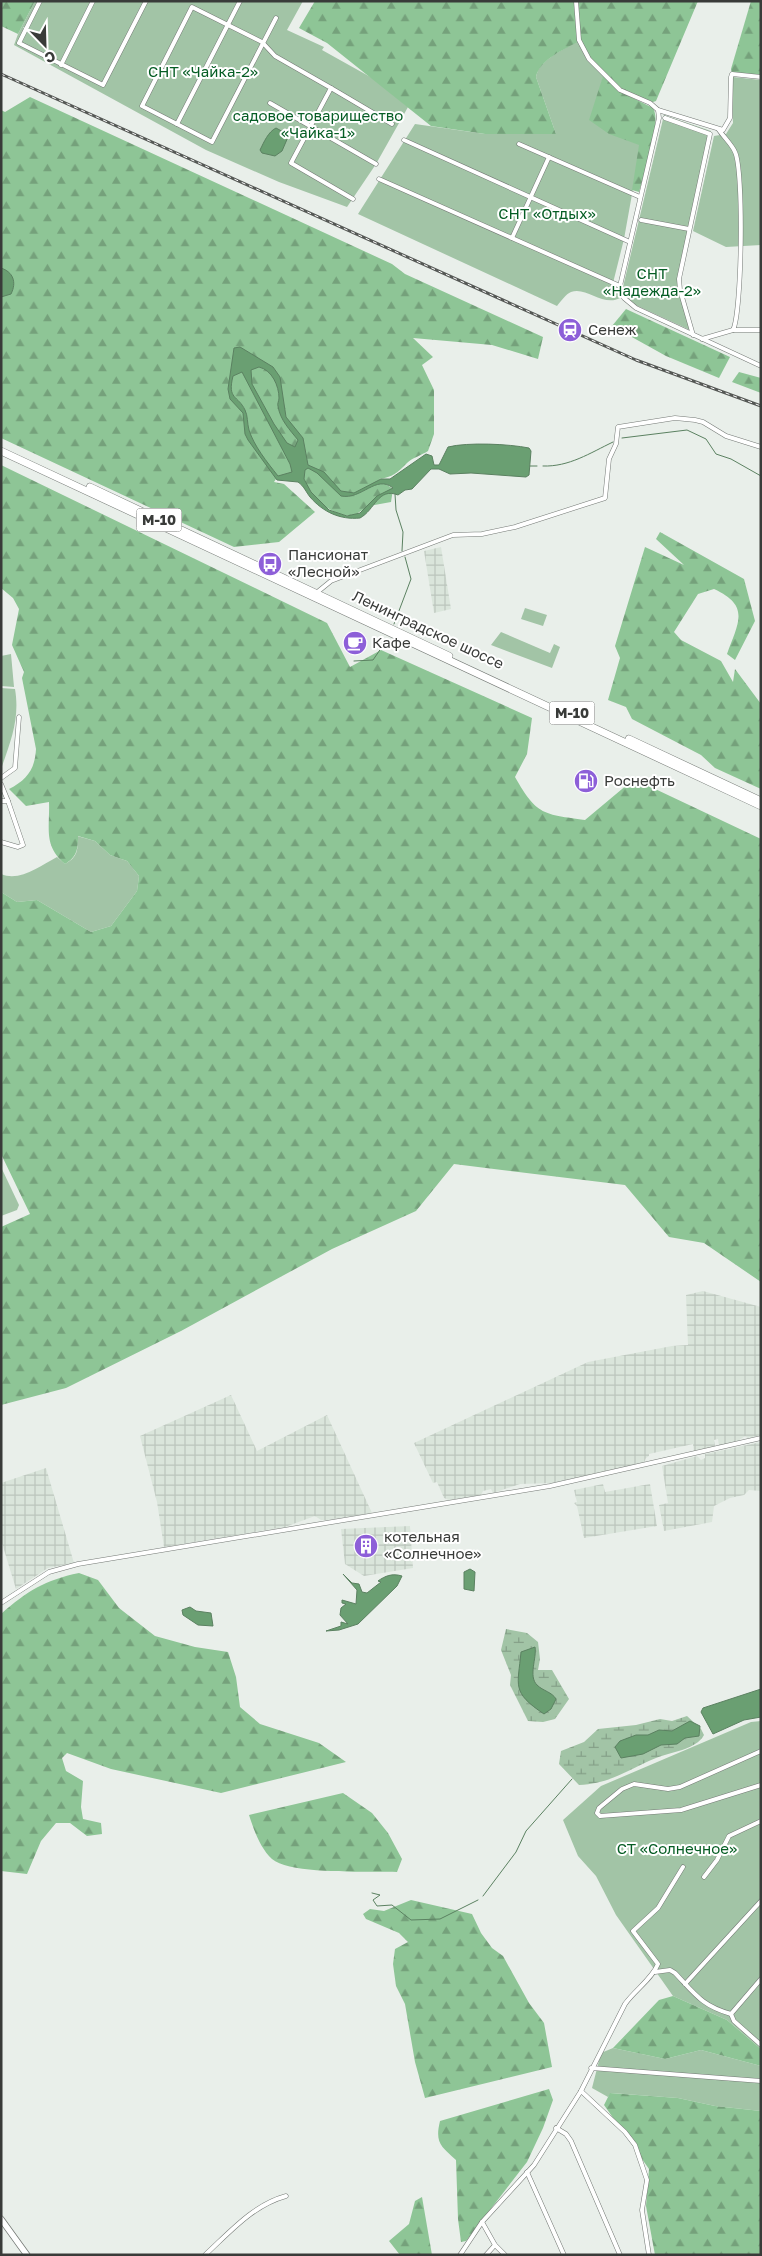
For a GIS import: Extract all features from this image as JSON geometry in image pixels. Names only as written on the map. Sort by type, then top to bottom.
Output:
[{"type":"highway","name":"Ленинградское шоссе","points":[[1,446],[761,806]]},
{"type":"highway","name":"Ленинградское шоссе","points":[[1,451],[761,801]]},
{"type":"main road","points":[[1,2219],[4,2226],[27,2255]]},
{"type":"street","points":[[40,1],[19,44],[103,85],[146,1]]},
{"type":"street","points":[[61,65],[93,1]]},
{"type":"street","points":[[177,124],[240,1]]},
{"type":"street","points":[[576,1],[579,40],[590,59],[620,90],[650,103],[658,110],[719,130],[726,128],[730,118],[732,74],[761,78]]},
{"type":"street","points":[[276,18],[263,42],[212,142],[142,106],[192,7],[263,42],[275,56],[392,124]]},
{"type":"street","points":[[331,88],[291,163],[353,199]]},
{"type":"street","points":[[270,103],[376,164]]},
{"type":"street","points":[[658,110],[659,118],[620,286],[628,303],[761,366]]},
{"type":"street","points":[[665,118],[710,134],[679,279],[680,290],[693,335]]},
{"type":"street","points":[[719,130],[735,152],[741,216],[738,304],[736,325],[733,330]]},
{"type":"street","points":[[404,140],[630,242]]},
{"type":"street","points":[[519,144],[640,197]]},
{"type":"street","points":[[512,238],[549,157]]},
{"type":"street","points":[[379,179],[620,286]]},
{"type":"street","points":[[641,220],[689,229]]},
{"type":"street","points":[[702,339],[733,330],[761,330]]},
{"type":"street","points":[[314,595],[331,581],[453,535],[482,534],[515,527],[605,498],[609,459],[616,444],[618,427],[675,418],[694,420],[703,422],[726,436],[761,447]]},
{"type":"street","points":[[1,778],[14,768],[19,717]]},
{"type":"street","points":[[1,784],[23,845],[18,847],[1,842]]},
{"type":"street","points":[[1,801],[8,801]]},
{"type":"street","points":[[1,1604],[49,1572],[78,1564],[550,1486],[761,1438]]},
{"type":"street","points":[[761,1751],[680,1787],[668,1789],[634,1784],[622,1789],[598,1808],[597,1813],[600,1816],[682,1810],[761,1785]]},
{"type":"street","points":[[704,1877],[717,1860],[729,1836],[761,1820]]},
{"type":"street","points":[[460,2255],[482,2222],[527,2172],[581,2091],[625,2004],[633,1993],[655,1972],[658,1964],[633,1931],[658,1908],[683,1867]]},
{"type":"street","points":[[685,1984],[761,1901]]},
{"type":"street","points":[[655,1972],[670,1970],[712,2009],[731,2014],[739,2025],[761,2045]]},
{"type":"street","points":[[731,2014],[761,1979]]},
{"type":"street","points":[[591,2068],[761,2082]]},
{"type":"street","points":[[581,2091],[626,2132],[635,2145],[647,2180],[642,2210],[649,2255]]},
{"type":"street","points":[[556,2128],[566,2134],[571,2141],[620,2255]]},
{"type":"street","points":[[527,2172],[564,2255]]},
{"type":"street","points":[[205,2255],[248,2215],[273,2200],[286,2196]]},
{"type":"street","points":[[482,2222],[495,2244],[505,2255]]},
{"type":"street","points":[[486,2255],[495,2244]]},
{"type":"shaded area","points":[[276,128],[287,134],[288,137],[282,151],[275,156],[262,153],[260,150],[265,141]]},
{"type":"shaded area","points":[[1,268],[11,275],[14,285],[11,294],[1,297]]},
{"type":"shaded area","points":[[240,347],[273,367],[280,377],[286,417],[303,438],[308,465],[324,472],[341,491],[354,493],[381,479],[390,479],[426,454],[432,456],[434,465],[439,465],[448,447],[466,444],[511,445],[529,448],[531,451],[529,475],[526,477],[471,473],[450,474],[439,469],[431,469],[412,489],[405,490],[398,495],[386,494],[360,518],[346,518],[332,514],[320,507],[298,482],[277,480],[248,440],[245,434],[243,413],[230,399],[228,389],[234,348]],"holes":[[[259,367],[268,371],[276,384],[279,393],[279,411],[298,440],[295,447],[287,443],[274,424],[252,384],[251,370]],[[242,372],[290,464],[292,472],[278,476],[257,448],[249,430],[245,410],[232,393],[233,376]],[[308,468],[317,473],[341,496],[356,494],[381,484],[387,484],[393,488],[377,496],[360,513],[347,516],[329,510],[311,492],[304,479],[305,470]]]},
{"type":"shaded area","points":[[441,547],[451,609],[434,613],[424,551]]},
{"type":"shaded area","points":[[703,1291],[761,1307],[761,1435],[748,1438],[745,1436],[738,1441],[719,1446],[718,1439],[714,1440],[715,1446],[694,1452],[693,1444],[649,1454],[644,1463],[552,1483],[520,1484],[493,1493],[491,1489],[483,1491],[481,1495],[449,1500],[444,1498],[437,1482],[433,1483],[414,1443],[588,1362],[672,1346],[688,1345],[686,1295]]},
{"type":"shaded area","points":[[231,1395],[257,1451],[327,1415],[372,1513],[327,1520],[321,1520],[315,1516],[285,1527],[164,1547],[157,1502],[140,1436]]},
{"type":"shaded area","points":[[761,1442],[761,1491],[749,1490],[744,1495],[730,1498],[714,1506],[712,1522],[664,1531],[659,1505],[668,1503],[662,1466],[697,1456],[701,1460],[705,1458],[705,1454]]},
{"type":"shaded area","points":[[46,1468],[74,1563],[48,1568],[16,1589],[1,1540],[1,1483]]},
{"type":"shaded area","points":[[603,1484],[605,1492],[650,1484],[657,1526],[584,1538],[577,1506],[574,1503],[577,1502],[574,1490]]},
{"type":"shaded area","points":[[410,1526],[413,1568],[364,1576],[345,1564],[341,1529]]},
{"type":"shaded area","points":[[470,1569],[475,1572],[474,1591],[464,1589],[464,1572]]},
{"type":"shaded area","points":[[343,1574],[352,1583],[359,1584],[362,1592],[367,1593],[381,1582],[378,1581],[389,1575],[402,1576],[397,1586],[358,1624],[339,1630],[326,1631],[341,1626],[341,1622],[348,1624],[340,1615],[341,1608],[346,1604],[342,1603],[342,1600],[356,1604],[357,1590]]},
{"type":"shaded area","points":[[190,1607],[196,1611],[211,1613],[213,1626],[198,1625],[183,1615],[182,1610]]},
{"type":"shaded area","points":[[535,1647],[534,1681],[556,1699],[551,1709],[544,1714],[521,1694],[518,1681],[521,1652]]},
{"type":"shaded area","points":[[761,1689],[761,1717],[744,1720],[713,1734],[701,1712],[703,1708]]},
{"type":"shaded area","points":[[690,1721],[700,1726],[699,1736],[685,1738],[677,1744],[661,1745],[643,1754],[621,1758],[615,1747],[620,1741],[636,1735],[648,1735],[659,1730],[672,1731]]},
{"type":"green space","points":[[1,1],[35,1],[18,34],[1,26]]},
{"type":"green space","points":[[35,1],[303,1],[287,30],[324,47],[322,50],[374,79],[408,107],[376,164],[347,207],[279,182],[206,150],[14,45]]},
{"type":"green space","points":[[315,1],[698,1],[656,101],[650,103],[620,90],[598,69],[579,41],[547,60],[538,71],[536,77],[556,134],[485,134],[431,126],[327,43],[299,28]]},
{"type":"green space","points":[[751,1],[761,1],[761,77],[732,74],[731,69]]},
{"type":"green space","name":"СНТ «Отдых»","points":[[579,40],[604,74],[600,88],[641,144],[624,239],[613,283],[618,287],[620,298],[607,300],[577,291],[567,294],[557,306],[358,214],[415,124],[485,134],[556,134],[536,77],[538,71],[547,60]]},
{"type":"green space","points":[[603,76],[621,92],[653,108],[655,115],[654,136],[639,192],[632,190],[639,145],[609,134],[589,120]]},
{"type":"green space","points":[[733,77],[761,80],[761,245],[726,247],[693,231],[714,136],[726,134],[733,123],[731,79]]},
{"type":"green space","points":[[30,97],[392,264],[405,274],[543,337],[538,359],[492,345],[413,338],[433,357],[422,365],[434,390],[434,434],[428,451],[409,461],[394,474],[379,479],[393,489],[391,502],[369,506],[353,516],[337,513],[323,505],[312,493],[304,479],[278,476],[274,482],[284,484],[315,512],[279,542],[234,547],[1,438],[1,110],[5,112]]},
{"type":"green space","name":"СНТ «Надежда-2»","points":[[664,115],[711,131],[679,279],[692,331],[631,303],[623,287]]},
{"type":"green space","points":[[626,309],[730,357],[719,378],[666,356],[612,326]]},
{"type":"green space","points":[[739,372],[761,378],[761,393],[732,382]]},
{"type":"green space","points":[[1,465],[327,623],[350,667],[381,650],[532,718],[527,754],[515,777],[529,799],[543,811],[585,820],[634,779],[761,839],[761,1282],[704,1243],[669,1237],[625,1185],[454,1164],[416,1211],[332,1249],[181,1331],[66,1388],[1,1405],[1,1227],[30,1214],[1,1154],[1,892],[17,902],[37,900],[91,932],[111,926],[137,891],[139,876],[127,861],[110,855],[95,841],[78,836],[76,852],[72,859],[65,864],[53,850],[49,836],[49,802],[26,806],[9,789],[21,782],[29,773],[34,762],[36,749],[22,678],[24,672],[12,645],[19,609],[13,598],[1,588]]},
{"type":"green space","points":[[660,532],[744,579],[755,621],[735,660],[727,654],[737,624],[737,609],[726,595],[714,589],[698,594],[674,632],[681,640],[721,661],[733,682],[735,669],[761,704],[761,789],[715,768],[701,755],[632,719],[626,707],[608,700],[620,658],[615,646],[645,547],[684,565],[656,539]]},
{"type":"green space","points":[[525,608],[547,615],[543,626],[521,619]]},
{"type":"green space","points":[[501,632],[550,653],[554,644],[560,647],[552,668],[491,645]]},
{"type":"green space","points":[[11,654],[14,687],[1,686],[1,656]]},
{"type":"green space","points":[[1,688],[15,689],[16,710],[11,739],[1,769]]},
{"type":"green space","points":[[77,836],[95,841],[110,855],[127,861],[139,876],[137,891],[111,926],[91,932],[37,900],[17,902],[1,892],[1,874],[8,876],[23,875],[57,857],[65,864],[69,862],[76,853],[78,845]]},
{"type":"green space","points":[[1,1167],[19,1205],[17,1210],[1,1216]]},
{"type":"green space","points":[[79,1573],[98,1580],[119,1608],[155,1636],[195,1647],[228,1652],[236,1677],[240,1707],[260,1724],[319,1743],[346,1762],[221,1793],[111,1769],[67,1753],[62,1758],[66,1771],[83,1781],[81,1807],[83,1819],[101,1823],[102,1834],[87,1836],[70,1823],[56,1823],[41,1841],[27,1874],[1,1871],[1,1614],[37,1587],[56,1579]]},
{"type":"green space","points":[[506,1629],[527,1633],[538,1642],[540,1659],[538,1670],[552,1670],[569,1699],[555,1719],[543,1722],[528,1721],[510,1685],[511,1675],[501,1650]]},
{"type":"green space","points":[[687,1716],[701,1729],[704,1735],[700,1740],[689,1747],[656,1758],[610,1779],[579,1785],[559,1764],[561,1751],[584,1742],[598,1729],[636,1725],[660,1719],[672,1721]]},
{"type":"green space","name":"СТ «Солнечное»","points":[[761,1721],[761,2049],[727,2020],[673,1996],[616,1915],[596,1876],[578,1856],[563,1820],[601,1786],[751,1722]]},
{"type":"green space","points":[[343,1793],[372,1813],[388,1833],[402,1859],[397,1872],[332,1871],[296,1868],[272,1859],[264,1850],[249,1815]]},
{"type":"green space","points":[[411,1900],[472,1914],[481,1933],[492,1948],[503,1956],[529,2003],[544,2023],[552,2067],[425,2098],[415,2062],[405,2004],[396,1986],[393,1964],[395,1949],[408,1942],[399,1933],[366,1919],[363,1914],[370,1909],[384,1911]]},
{"type":"green space","points":[[673,1996],[727,2020],[761,2049],[761,2066],[701,2050],[665,2059],[613,2048],[659,2000]]},
{"type":"green space","points":[[613,2048],[665,2059],[701,2050],[761,2066],[761,2111],[715,2106],[678,2098],[611,2093],[608,2097],[592,2088],[601,2053]]},
{"type":"green space","points":[[549,2089],[553,2100],[543,2128],[527,2162],[466,2241],[461,2242],[458,2219],[456,2160],[440,2143],[438,2134],[440,2121]]},
{"type":"green space","points":[[610,2093],[678,2098],[715,2106],[761,2111],[761,2255],[655,2255],[646,2206],[649,2169],[604,2105]]},
{"type":"green space","points":[[422,2197],[432,2255],[400,2255],[389,2241],[409,2224],[415,2201]]},
{"type":"waterway","points":[[622,438],[687,430],[706,439],[716,454],[731,459],[761,476]]},
{"type":"waterway","points":[[543,466],[571,462],[613,442]]},
{"type":"waterway","points":[[530,466],[537,466]]},
{"type":"waterway","points":[[395,494],[396,510],[403,532],[402,551]]},
{"type":"waterway","points":[[394,624],[411,579],[405,557]]},
{"type":"waterway","points":[[354,661],[373,660],[386,641]]},
{"type":"waterway","points":[[483,1896],[516,1852],[526,1831],[572,1779]]},
{"type":"waterway","points":[[372,1893],[380,1895],[373,1900],[377,1906],[392,1905],[411,1920],[440,1919],[478,1900]]},
{"type":"railway","points":[[1,74],[636,360],[761,406]]},
{"type":"place","name":"Сенеж","points":[[570,330]]},
{"type":"place","name":"Пансионат «Лесной»","points":[[270,564]]},
{"type":"place","name":"Кафе","points":[[355,643]]},
{"type":"place","name":"Роснефть","points":[[586,781]]},
{"type":"place","name":"котельная «Солнечное»","points":[[366,1546]]},
{"type":"park label","name":"СНТ «Чайка-2»","points":[[203,72]]},
{"type":"park label","name":"садовое товарищество «Чайка-1»","points":[[318,124]]}]
